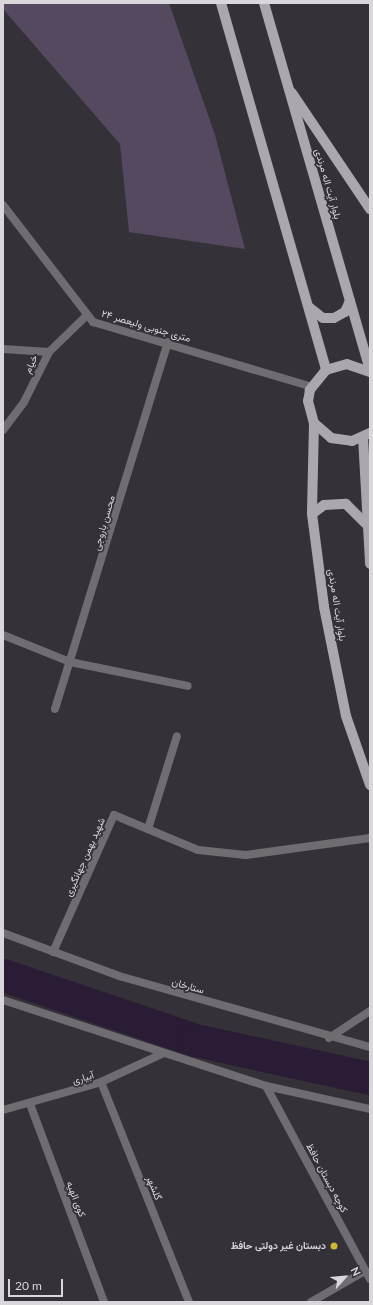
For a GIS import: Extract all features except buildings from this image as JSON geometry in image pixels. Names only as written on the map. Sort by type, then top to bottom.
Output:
[{"type":"main road","points":[[221,3],[309,306],[326,370]]},
{"type":"main road","name":"بلوار آیت اله مرندی","points":[[264,3],[370,372]]},
{"type":"main road","points":[[287,85],[370,209]]},
{"type":"main road","points":[[309,306],[317,315],[334,318],[345,312],[350,300]]},
{"type":"main road","points":[[313,387],[326,370],[347,364],[370,372]]},
{"type":"main road","name":"بلوار آیت اله مرندی","points":[[313,387],[308,401],[314,424],[312,514],[324,607],[346,716],[370,785]]},
{"type":"main road","points":[[314,424],[330,438],[341,441],[367,435],[366,524],[370,564]]},
{"type":"main road","points":[[312,514],[324,505],[346,504],[366,524]]},
{"type":"street","name":"۲۴ متری جنوبی ولیعصر","points":[[3,205],[93,322],[168,342],[313,387]]},
{"type":"street","name":"خیام","points":[[3,430],[24,402],[48,352],[87,315]]},
{"type":"street","name":"محسن باروجی","points":[[55,709],[168,342]]},
{"type":"street","points":[[3,349],[48,352]]},
{"type":"street","points":[[3,635],[70,662],[188,686]]},
{"type":"street","points":[[148,829],[178,736]]},
{"type":"street","name":"شهید بهمن جهانگیری","points":[[54,952],[114,815],[198,850],[246,855],[370,838]]},
{"type":"street","name":"ستارخان","points":[[3,934],[119,976],[329,1038],[370,1047]]},
{"type":"street","points":[[3,1000],[266,1086],[370,1109]]},
{"type":"street","points":[[329,1038],[370,1011]]},
{"type":"street","name":"آبیاری","points":[[3,1110],[30,1104],[101,1082],[164,1053]]},
{"type":"street","name":"گلشهر","points":[[101,1082],[189,1302]]},
{"type":"street","name":"کوچه دبستان حافظ","points":[[266,1086],[370,1279]]},
{"type":"street","name":"کوی الهیه","points":[[30,1104],[104,1302]]},
{"type":"street","points":[[311,1302],[365,1271]]},
{"type":"shaded area","points":[[3,3],[169,3],[215,135],[245,249],[129,232],[120,144],[3,9]]},
{"type":"waterway","points":[[3,975],[195,1040],[370,1078]]},
{"type":"place","name":"دبستان غیر دولتی حافظ","points":[[334,1246]]}]
